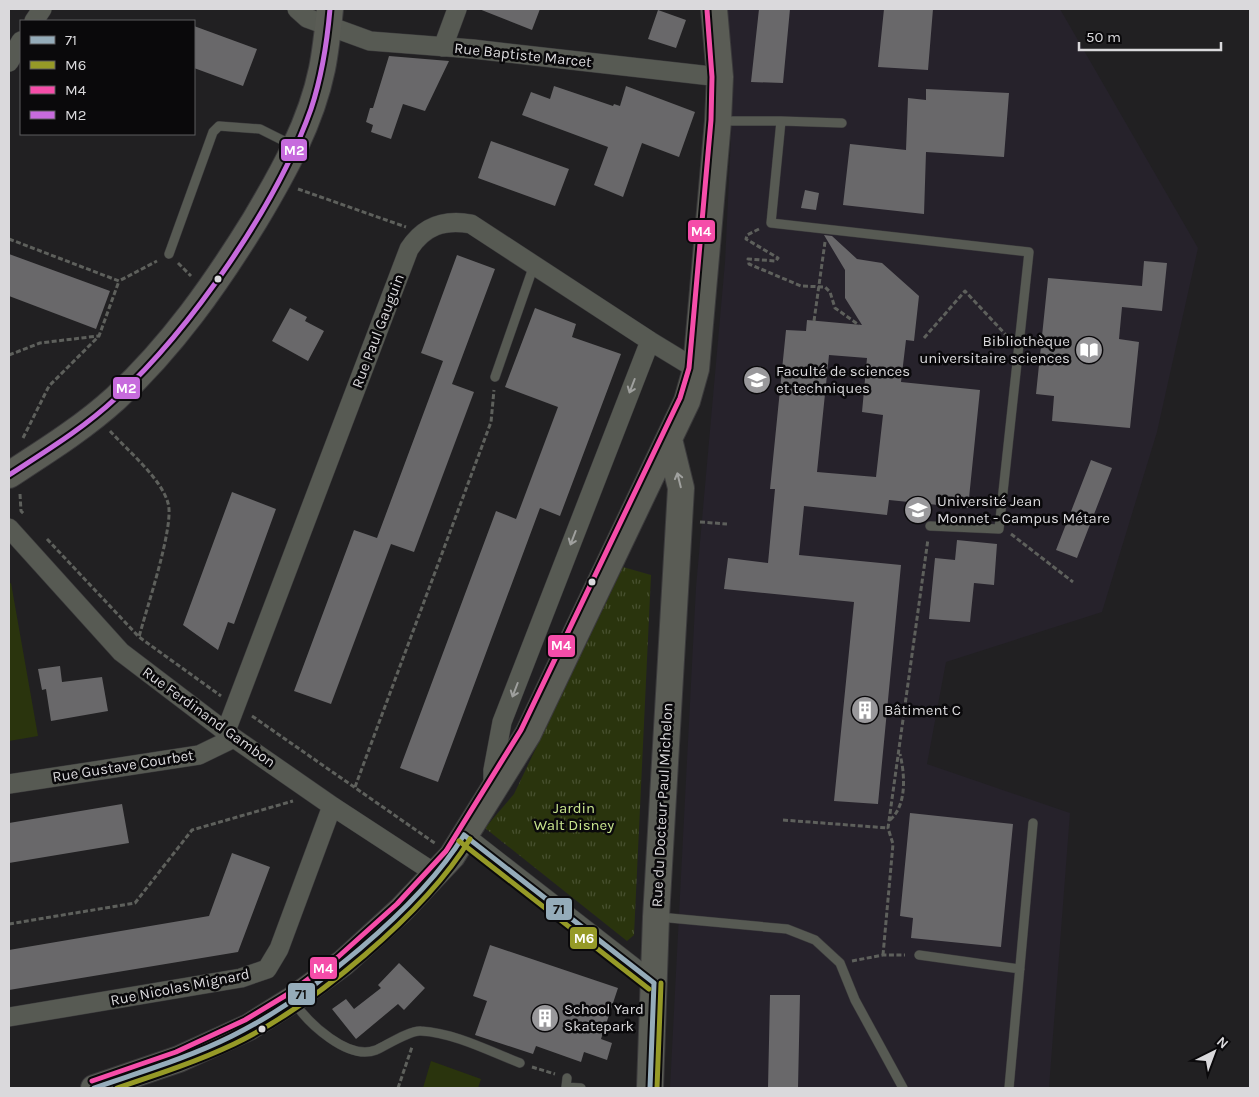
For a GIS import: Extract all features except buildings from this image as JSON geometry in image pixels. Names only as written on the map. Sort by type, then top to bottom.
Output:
[{"type":"street","points":[[35,20],[42,9]]},
{"type":"street","name":"Rue Baptiste Marcet","points":[[297,9],[307,18],[329,18],[370,41],[443,47],[720,77]]},
{"type":"street","points":[[443,47],[457,9]]},
{"type":"street","points":[[94,1088],[179,1059],[248,1027],[292,1000],[343,963],[402,910],[451,855],[528,734],[654,473],[687,401],[696,369],[718,121],[720,77],[714,9]]},
{"type":"street","points":[[17,462],[61,442],[117,397],[184,326],[196,284],[279,182],[310,110],[322,69],[329,18]]},
{"type":"street","points":[[9,62],[20,44]]},
{"type":"street","points":[[422,232],[430,227],[446,222],[472,224],[696,369]]},
{"type":"street","name":"Rue Paul Gauguin","points":[[230,735],[236,706],[409,249],[422,232]]},
{"type":"street","points":[[493,791],[493,770],[502,722],[650,341]]},
{"type":"street","name":"Rue du Docteur Paul Michelon","points":[[650,1088],[656,917],[677,521],[681,488],[669,440]]},
{"type":"street","name":"Rue du Docteur Paul Michelon","points":[[654,473],[677,521]]},
{"type":"street","name":"Rue Ferdinand Gambon","points":[[9,528],[121,652],[230,735],[332,806],[451,855],[654,983]]},
{"type":"street","name":"Rue Gustave Courbet","points":[[9,784],[199,755],[230,735]]},
{"type":"street","name":"Rue Nicolas Mignard","points":[[9,1017],[240,978],[267,969],[279,949],[332,806]]},
{"type":"lane","points":[[718,121],[842,122]]},
{"type":"lane","points":[[781,121],[771,223],[1028,252],[999,529],[930,526]]},
{"type":"lane","points":[[169,254],[213,132],[219,126],[260,129],[294,146]]},
{"type":"lane","points":[[495,377],[534,265]]},
{"type":"lane","points":[[1009,1088],[1033,823]]},
{"type":"lane","points":[[656,917],[787,929],[815,940],[840,964],[855,1000],[903,1088]]},
{"type":"lane","points":[[918,955],[1020,969]]},
{"type":"lane","points":[[292,1000],[304,1018],[346,1049],[373,1051],[418,1030],[439,1032],[520,1063]]},
{"type":"lane","points":[[567,1078],[566,1087],[582,1088]]},
{"type":"path","points":[[279,182],[422,232]]},
{"type":"path","points":[[771,223],[747,235],[746,239],[778,258],[776,261],[748,259],[749,264],[801,286],[825,287],[830,292],[836,308],[841,314],[859,325]]},
{"type":"path","points":[[814,321],[827,229]]},
{"type":"path","points":[[9,238],[119,282]]},
{"type":"path","points":[[27,518],[21,511],[20,493],[34,482],[17,462],[49,386],[99,336],[119,282],[169,254],[196,284]]},
{"type":"path","points":[[196,284],[197,269]]},
{"type":"path","points":[[924,338],[965,291],[1018,348]]},
{"type":"path","points":[[9,355],[40,343],[99,336]]},
{"type":"path","points":[[356,787],[491,422],[495,377]]},
{"type":"path","points":[[118,440],[159,485],[168,503],[169,526],[139,637],[130,659]]},
{"type":"path","points":[[713,523],[727,524]]},
{"type":"path","points":[[883,955],[893,844],[888,828],[930,526]]},
{"type":"path","points":[[999,529],[1016,536],[1073,582]]},
{"type":"path","points":[[40,532],[139,637],[451,855]]},
{"type":"path","points":[[889,821],[898,813],[902,801],[903,768],[899,751]]},
{"type":"path","points":[[9,924],[135,903],[192,830],[315,794]]},
{"type":"path","points":[[783,820],[888,828]]},
{"type":"path","points":[[840,964],[883,955],[918,955]]},
{"type":"path","points":[[398,1088],[418,1030]]},
{"type":"path","points":[[520,1063],[567,1078]]},
{"type":"shaded area","name":"Université Jean Monnet - Campus Métare","points":[[723,9],[1060,9],[1198,248],[1157,432],[1102,612],[946,662],[927,764],[1070,813],[1049,1088],[670,1088],[696,587],[725,262],[734,74]]},
{"type":"green space","name":"Jardin Walt Disney","points":[[623,567],[651,575],[634,935],[627,941],[485,828],[514,794]]},
{"type":"green space","points":[[11,583],[38,736],[9,741],[9,584]]},
{"type":"green space","points":[[431,1061],[481,1079],[478,1088],[423,1088]]},
{"type":"transit line","name":"M2","points":[[9,475],[78,429],[116,398],[145,370],[173,337],[202,302],[229,264],[277,185],[311,109],[324,59],[330,9]]},
{"type":"transit line","name":"M4","points":[[92,1081],[176,1052],[245,1020],[288,994],[338,957],[397,904],[446,851],[521,730],[680,398],[689,368],[711,120],[712,77],[707,10]]},
{"type":"transit line","name":"71","points":[[464,835],[654,983]]},
{"type":"transit line","name":"71","points":[[94,1088],[215,1044],[262,1019],[294,999],[360,949],[391,921],[420,892],[464,835]]},
{"type":"transit line","name":"M6","points":[[117,1088],[220,1051],[265,1027],[298,1006],[332,982],[396,926],[425,897],[470,839]]},
{"type":"transit line","name":"M6","points":[[459,841],[649,989]]},
{"type":"transit line","name":"71","points":[[650,1088],[654,983]]},
{"type":"transit line","name":"M6","points":[[657,1088],[661,983]]},
{"type":"place","name":"Bibliothèque universitaire sciences","points":[[1089,350]]},
{"type":"place","name":"Faculté de sciences et techniques","points":[[757,380]]},
{"type":"place","name":"Université Jean Monnet - Campus Métare","points":[[918,510]]},
{"type":"place","name":"Bâtiment C","points":[[865,710]]},
{"type":"place","name":"School Yard Skatepark","points":[[545,1018]]}]
